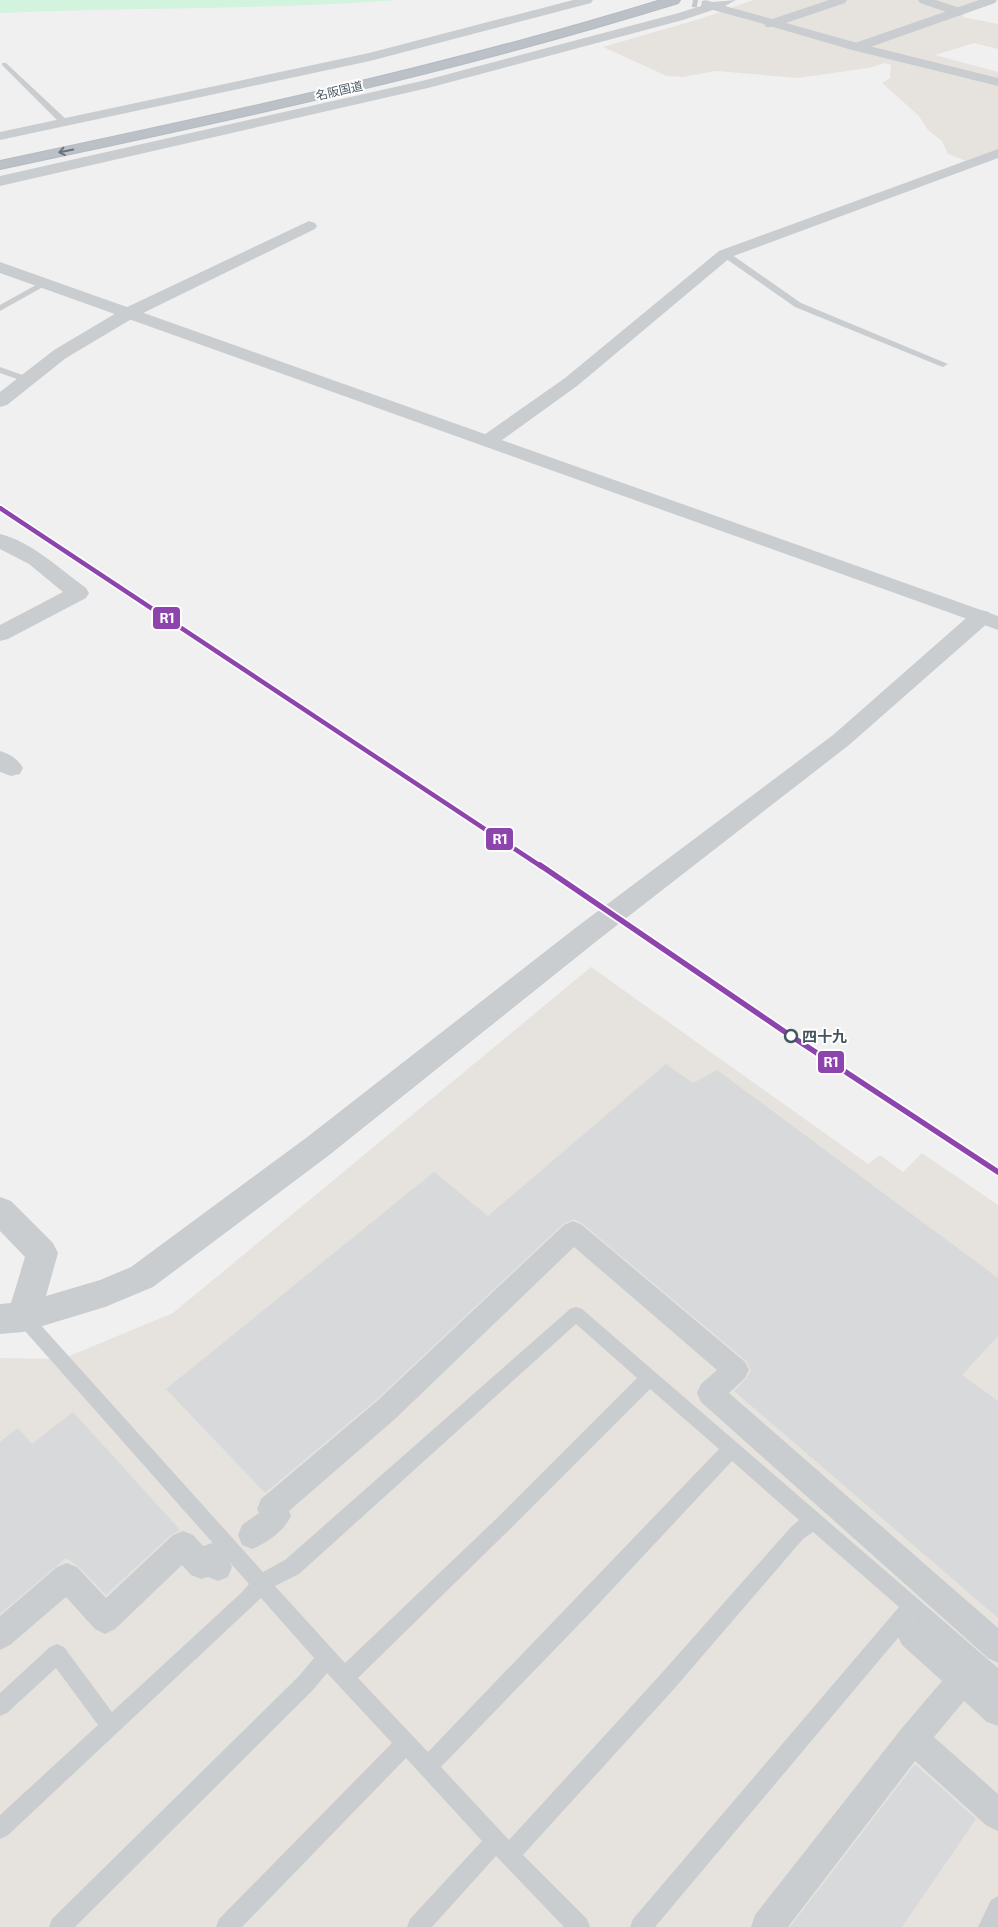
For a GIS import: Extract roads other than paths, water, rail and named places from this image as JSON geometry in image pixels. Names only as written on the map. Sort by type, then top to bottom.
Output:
[{"type":"highway","name":"名阪国道","points":[[0,154],[374,72],[524,34],[641,0]]},
{"type":"highway","name":"名阪国道","points":[[0,165],[393,77],[546,38],[674,0]]},
{"type":"street","points":[[0,136],[370,57],[587,0]]},
{"type":"street","points":[[0,181],[428,84],[610,36],[730,0]]},
{"type":"street","points":[[770,24],[841,0]]},
{"type":"street","points":[[924,0],[959,12],[988,17]]},
{"type":"street","points":[[857,47],[991,0]]},
{"type":"street","points":[[698,2],[770,24],[998,82]]},
{"type":"street","points":[[488,441],[571,382],[725,254],[998,153]]},
{"type":"street","points":[[0,401],[60,354],[130,313],[309,226]]},
{"type":"street","points":[[0,267],[990,620]]},
{"type":"street","points":[[0,540],[36,560],[78,593],[0,634]]},
{"type":"street","points":[[11,1318],[105,1293],[142,1277],[317,1147],[588,933],[841,740],[990,620]]},
{"type":"street","points":[[0,1210],[42,1253],[11,1318]]},
{"type":"street","points":[[252,1535],[277,1516],[271,1509],[386,1410],[573,1232],[736,1370],[710,1393],[998,1648]]},
{"type":"street","points":[[0,1635],[67,1577],[106,1619],[183,1545],[201,1565],[212,1557],[218,1567]]},
{"type":"street","points":[[912,1621],[962,1680],[998,1711]]},
{"type":"street","points":[[767,1927],[913,1739],[962,1680]]},
{"type":"street","points":[[913,1739],[996,1809]]},
{"type":"lane","points":[[4,64],[65,123]]},
{"type":"lane","points":[[725,254],[798,305],[943,364]]},
{"type":"lane","points":[[0,308],[46,283]]},
{"type":"lane","points":[[0,370],[28,380]]},
{"type":"lane","points":[[0,1829],[248,1600],[262,1583],[292,1567],[576,1314],[813,1520],[912,1621],[998,1681]]},
{"type":"lane","points":[[11,1318],[262,1583],[327,1658],[502,1848],[579,1927]]},
{"type":"lane","points":[[345,1677],[501,1526],[649,1378]]},
{"type":"lane","points":[[428,1766],[584,1605],[717,1462],[731,1450]]},
{"type":"lane","points":[[418,1927],[502,1848],[667,1682],[797,1532],[813,1520]]},
{"type":"lane","points":[[641,1927],[898,1621],[912,1621]]},
{"type":"lane","points":[[0,1706],[57,1654],[111,1727]]},
{"type":"lane","points":[[60,1927],[306,1683],[327,1658]]},
{"type":"lane","points":[[227,1927],[406,1743]]},
{"type":"lane","points":[[989,1927],[998,1907]]},
{"type":"tunnel","points":[[693,0],[698,1]]},
{"type":"place","name":"四十九","points":[[791,1036]]}]
